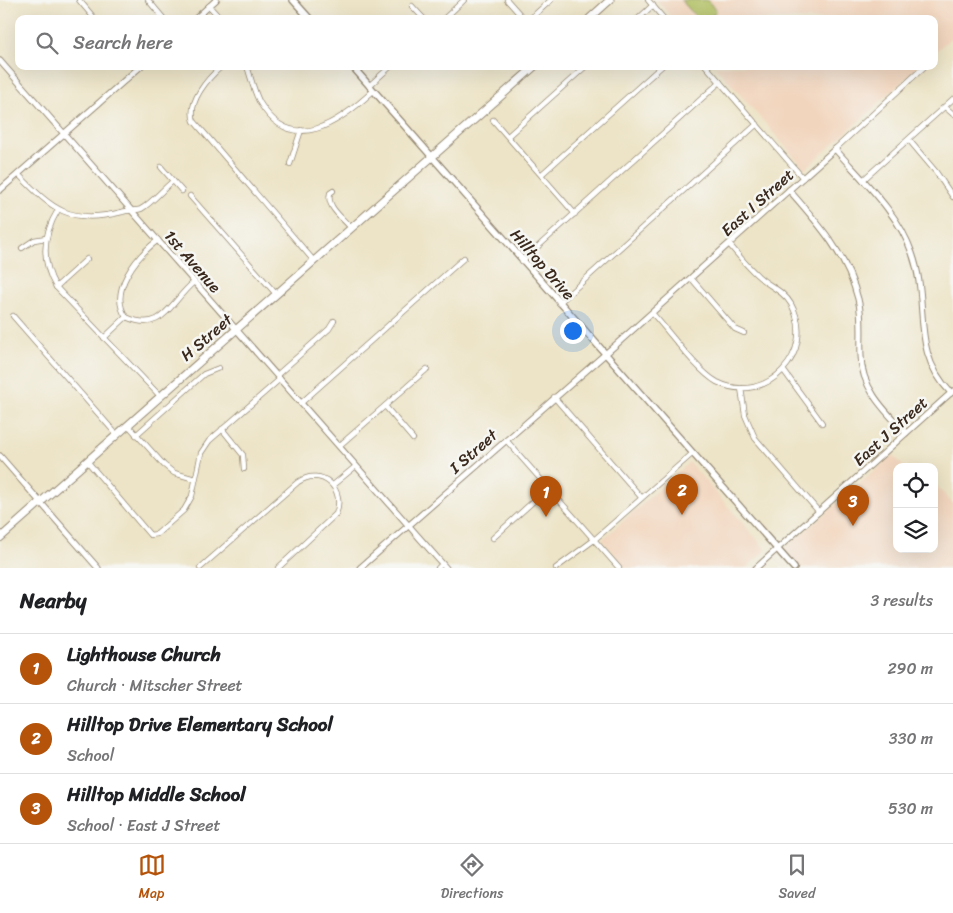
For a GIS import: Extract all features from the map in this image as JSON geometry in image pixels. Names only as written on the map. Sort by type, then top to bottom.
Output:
[{"type":"main road","points":[[293,0],[306,15]]},
{"type":"main road","points":[[593,15],[610,0]]},
{"type":"main road","name":"Hilltop Drive","points":[[355,70],[794,568]]},
{"type":"main road","name":"H Street","points":[[0,538],[531,70]]},
{"type":"street","points":[[79,0],[92,15]]},
{"type":"street","points":[[148,0],[161,15]]},
{"type":"street","points":[[199,15],[216,0]]},
{"type":"street","points":[[448,15],[464,0]]},
{"type":"street","points":[[507,0],[520,15]]},
{"type":"street","points":[[534,15],[551,0]]},
{"type":"street","points":[[648,0],[661,15]]},
{"type":"street","points":[[642,15],[652,5]]},
{"type":"street","points":[[209,6],[217,15]]},
{"type":"street","points":[[412,6],[420,15]]},
{"type":"street","name":"1st Avenue","points":[[0,61],[339,446],[442,567]]},
{"type":"street","points":[[0,181],[2,188],[135,70]]},
{"type":"street","points":[[218,70],[194,103],[192,112],[194,121],[314,261]]},
{"type":"street","points":[[248,70],[259,102],[282,124],[301,130],[317,129],[334,123],[387,70]]},
{"type":"street","points":[[508,136],[582,70]]},
{"type":"street","points":[[542,174],[658,70]]},
{"type":"street","points":[[710,70],[803,178]]},
{"type":"street","name":"East I Street","points":[[604,354],[803,178],[920,70]]},
{"type":"street","points":[[522,261],[720,82]]},
{"type":"street","points":[[863,180],[953,99]]},
{"type":"street","points":[[945,107],[953,114]]},
{"type":"street","points":[[493,120],[575,214]]},
{"type":"street","points":[[559,303],[757,124]]},
{"type":"street","points":[[290,164],[301,130]]},
{"type":"street","points":[[909,140],[936,172],[953,197]]},
{"type":"street","points":[[835,149],[891,214],[911,248],[922,292],[925,350],[932,368],[952,392]]},
{"type":"street","points":[[161,167],[182,191]]},
{"type":"street","points":[[18,174],[41,198],[58,210],[91,216],[140,209],[173,181]]},
{"type":"street","points":[[789,190],[830,238],[850,274],[859,302],[861,363],[864,377],[873,396],[906,433]]},
{"type":"street","points":[[333,191],[330,192],[328,200],[330,205],[352,228]]},
{"type":"street","points":[[190,196],[276,294]]},
{"type":"street","points":[[58,210],[46,238],[44,253],[50,277],[56,287],[160,396]]},
{"type":"street","points":[[22,248],[34,240],[46,238]]},
{"type":"street","points":[[158,240],[137,261],[122,287],[120,301],[126,317],[141,323],[157,321],[194,282]]},
{"type":"street","points":[[652,312],[708,376],[723,384],[741,388],[762,385],[784,371],[794,355],[798,341],[798,321],[794,310],[783,294],[757,275],[729,244]]},
{"type":"street","points":[[301,403],[464,258]]},
{"type":"street","points":[[56,287],[87,259]]},
{"type":"street","points":[[690,278],[735,329],[744,333]]},
{"type":"street","points":[[13,316],[117,435]]},
{"type":"street","points":[[104,338],[126,317]]},
{"type":"street","points":[[87,462],[150,535],[158,532],[184,510],[192,496],[201,453],[209,441],[330,329],[334,321]]},
{"type":"street","name":"I Street","points":[[360,568],[604,354]]},
{"type":"street","points":[[136,434],[204,374],[219,368]]},
{"type":"street","points":[[339,446],[427,369]]},
{"type":"street","points":[[784,371],[822,423]]},
{"type":"street","points":[[741,388],[745,415],[755,438],[819,512]]},
{"type":"street","name":"East J Street","points":[[756,568],[952,392]]},
{"type":"street","points":[[554,397],[641,497]]},
{"type":"street","points":[[385,406],[412,439]]},
{"type":"street","points":[[128,425],[174,473],[195,479]]},
{"type":"street","points":[[222,430],[243,455],[244,469]]},
{"type":"street","points":[[506,440],[619,568]]},
{"type":"street","points":[[556,568],[594,540],[693,453]]},
{"type":"street","points":[[0,456],[98,568]]},
{"type":"street","points":[[333,485],[356,466]]},
{"type":"street","points":[[200,568],[301,479],[316,476],[333,485],[339,500],[334,517],[278,568]]},
{"type":"street","points":[[493,538],[548,488]]},
{"type":"shaded area","points":[[657,0],[953,0],[953,36],[938,49],[938,15],[670,15]]},
{"type":"shaded area","points":[[718,70],[916,70],[805,169]]},
{"type":"shaded area","points":[[893,455],[900,463],[893,463],[893,553],[938,553],[938,487],[953,504],[953,568],[801,568],[784,549]]},
{"type":"shaded area","points":[[689,462],[766,550],[746,568],[626,568],[602,540]]},
{"type":"green space","points":[[681,0],[707,0],[717,11],[712,15],[694,15]]},
{"type":"place","name":"Hilltop Drive Elementary School","points":[[682,515]]},
{"type":"place","name":"Lighthouse Church","points":[[546,517]]},
{"type":"place","name":"Hilltop Middle School","points":[[853,526]]}]
